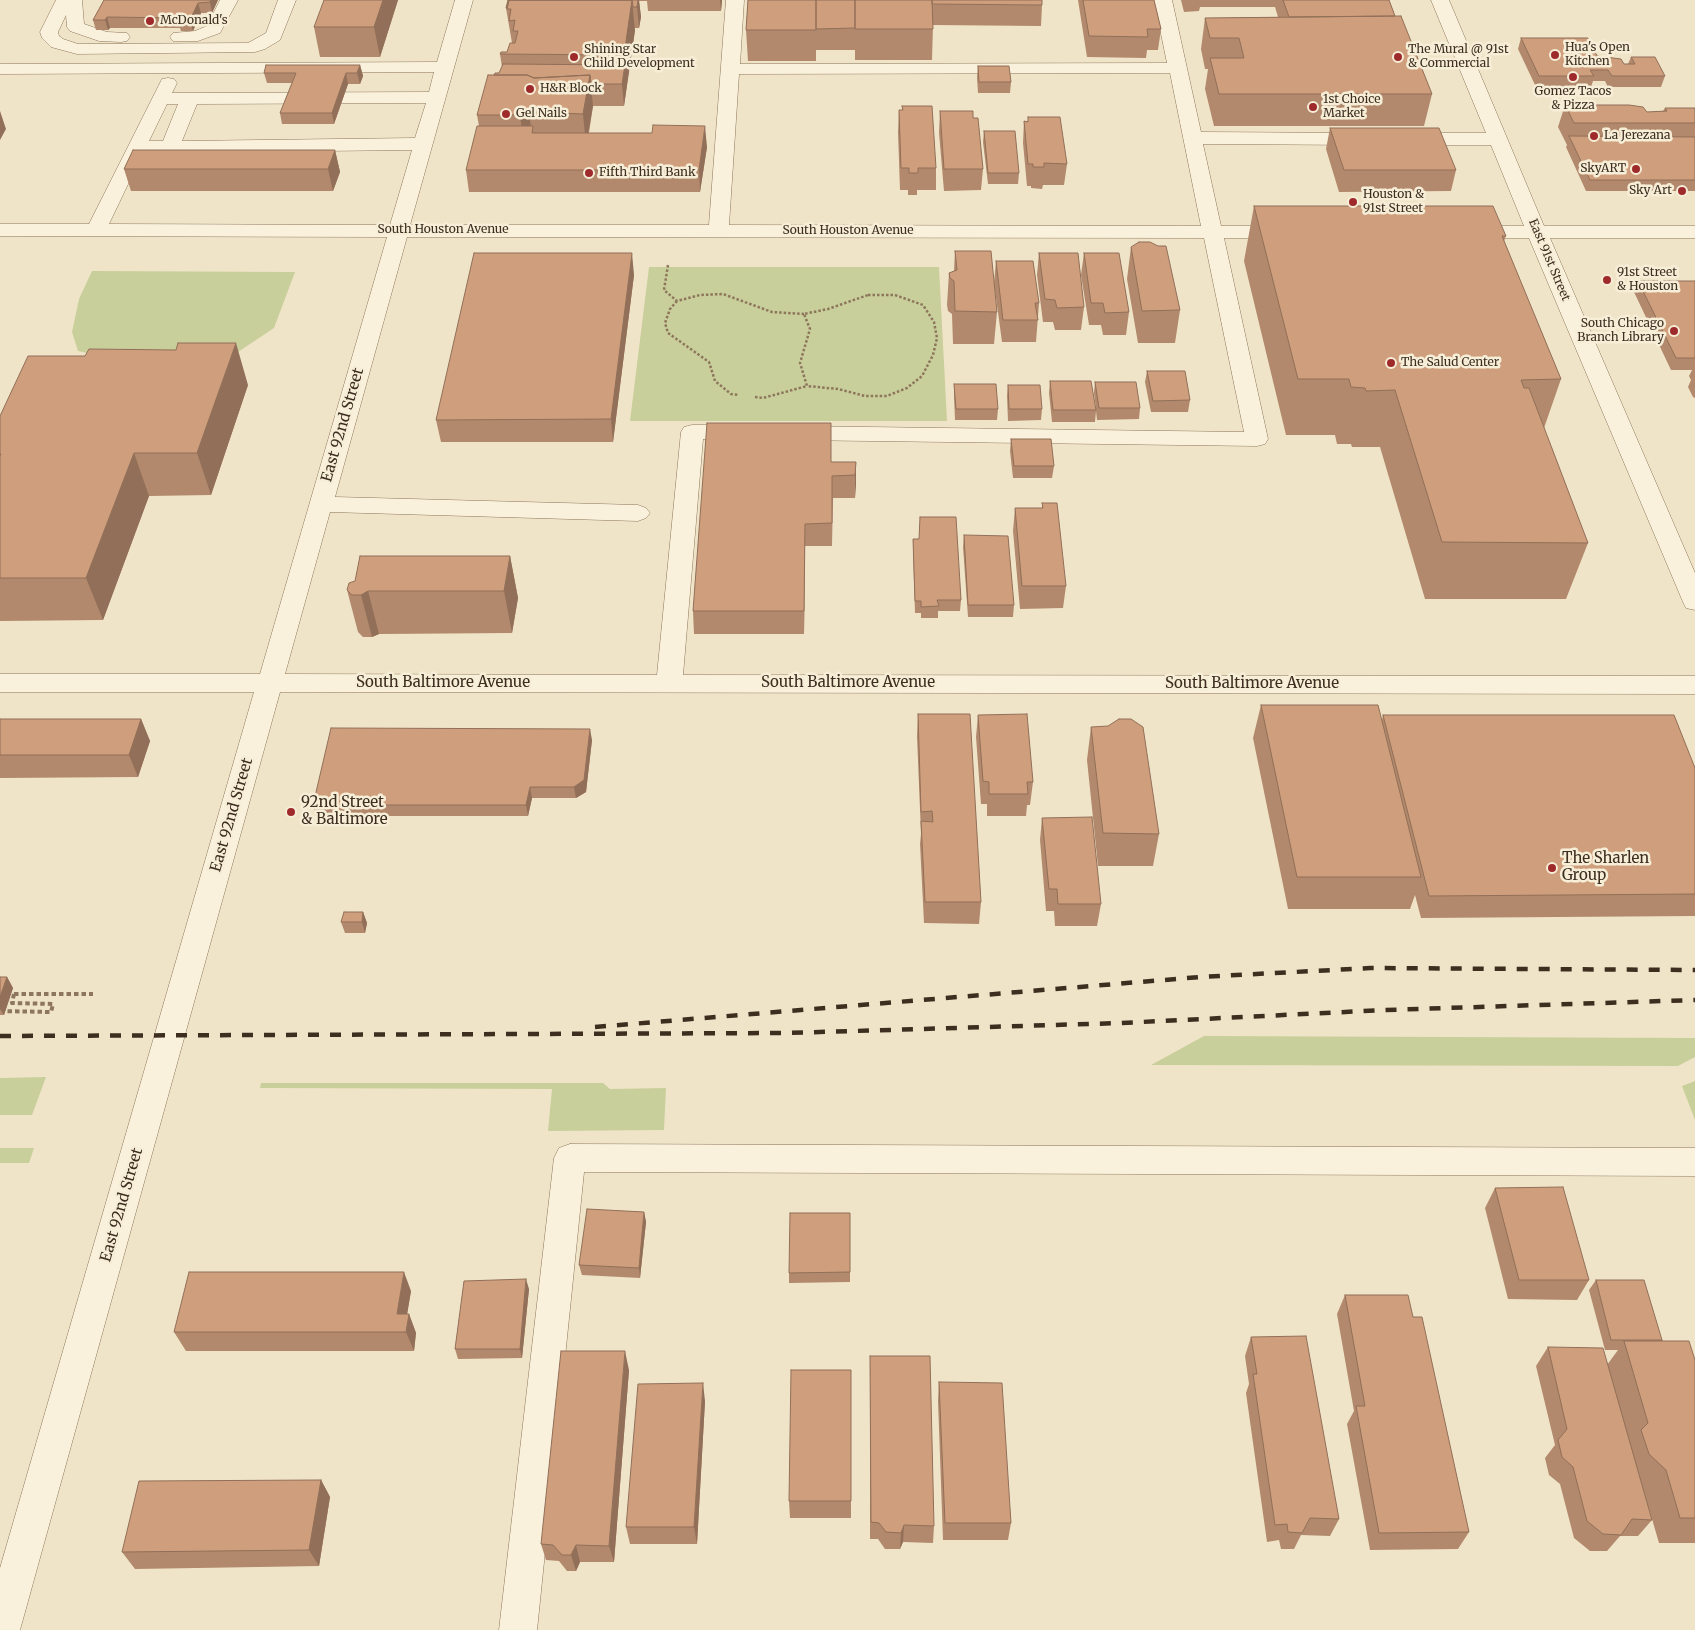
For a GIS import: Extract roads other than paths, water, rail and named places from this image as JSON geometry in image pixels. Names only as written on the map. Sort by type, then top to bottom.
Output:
[{"type":"street","points":[[65,0],[49,32],[51,38],[57,43],[77,49],[249,48],[259,45],[274,36],[288,0]]},
{"type":"street","points":[[73,0],[76,27],[106,36],[183,37],[198,36],[214,29],[230,0]]},
{"type":"street","name":"East 92nd Street","points":[[1,1630],[464,0]]},
{"type":"street","points":[[719,230],[735,0]]},
{"type":"street","points":[[669,682],[692,432],[1257,439],[1163,0]]},
{"type":"street","name":"East 91st Street","points":[[1440,0],[1695,602]]},
{"type":"street","points":[[0,69],[445,67]]},
{"type":"street","points":[[96,230],[175,68]]},
{"type":"street","points":[[731,69],[1178,68]]},
{"type":"street","points":[[160,99],[436,97]]},
{"type":"street","points":[[170,148],[190,98]]},
{"type":"street","points":[[1193,138],[1498,139]]},
{"type":"street","points":[[137,147],[423,144]]},
{"type":"street","name":"South Houston Avenue","points":[[0,230],[1308,232]]},
{"type":"street","points":[[1444,232],[1695,232]]},
{"type":"street","points":[[320,504],[638,512]]},
{"type":"street","name":"South Baltimore Avenue","points":[[0,682],[1695,684]]},
{"type":"street","points":[[518,1630],[570,1158],[1695,1162]]},
{"type":"railway","points":[[595,1027],[1200,977],[1370,968],[1695,970]]},
{"type":"railway","points":[[0,1036],[787,1033],[1121,1023],[1385,1010],[1695,1000]]},
{"type":"place","name":"McDonald's","points":[[150,21]]},
{"type":"place","name":"Hua's Open Kitchen","points":[[1555,55]]},
{"type":"place","name":"Shining Star Child Development","points":[[574,57]]},
{"type":"place","name":"The Mural @ 91st & Commercial","points":[[1398,57]]},
{"type":"place","name":"Gomez Tacos & Pizza","points":[[1573,77]]},
{"type":"place","name":"H&R Block","points":[[530,89]]},
{"type":"place","name":"1st Choice Market","points":[[1313,107]]},
{"type":"place","name":"Gel Nails","points":[[506,114]]},
{"type":"place","name":"La Jerezana","points":[[1594,136]]},
{"type":"place","name":"SkyART","points":[[1636,169]]},
{"type":"place","name":"Fifth Third Bank","points":[[589,173]]},
{"type":"place","name":"Sky Art","points":[[1682,191]]},
{"type":"place","name":"Houston & 91st Street","points":[[1353,202]]},
{"type":"place","name":"91st Street & Houston","points":[[1607,280]]},
{"type":"place","name":"South Chicago Branch Library","points":[[1674,331]]},
{"type":"place","name":"The Salud Center","points":[[1391,363]]},
{"type":"place","name":"92nd Street & Baltimore","points":[[291,812]]},
{"type":"place","name":"The Sharlen Group","points":[[1552,868]]}]
